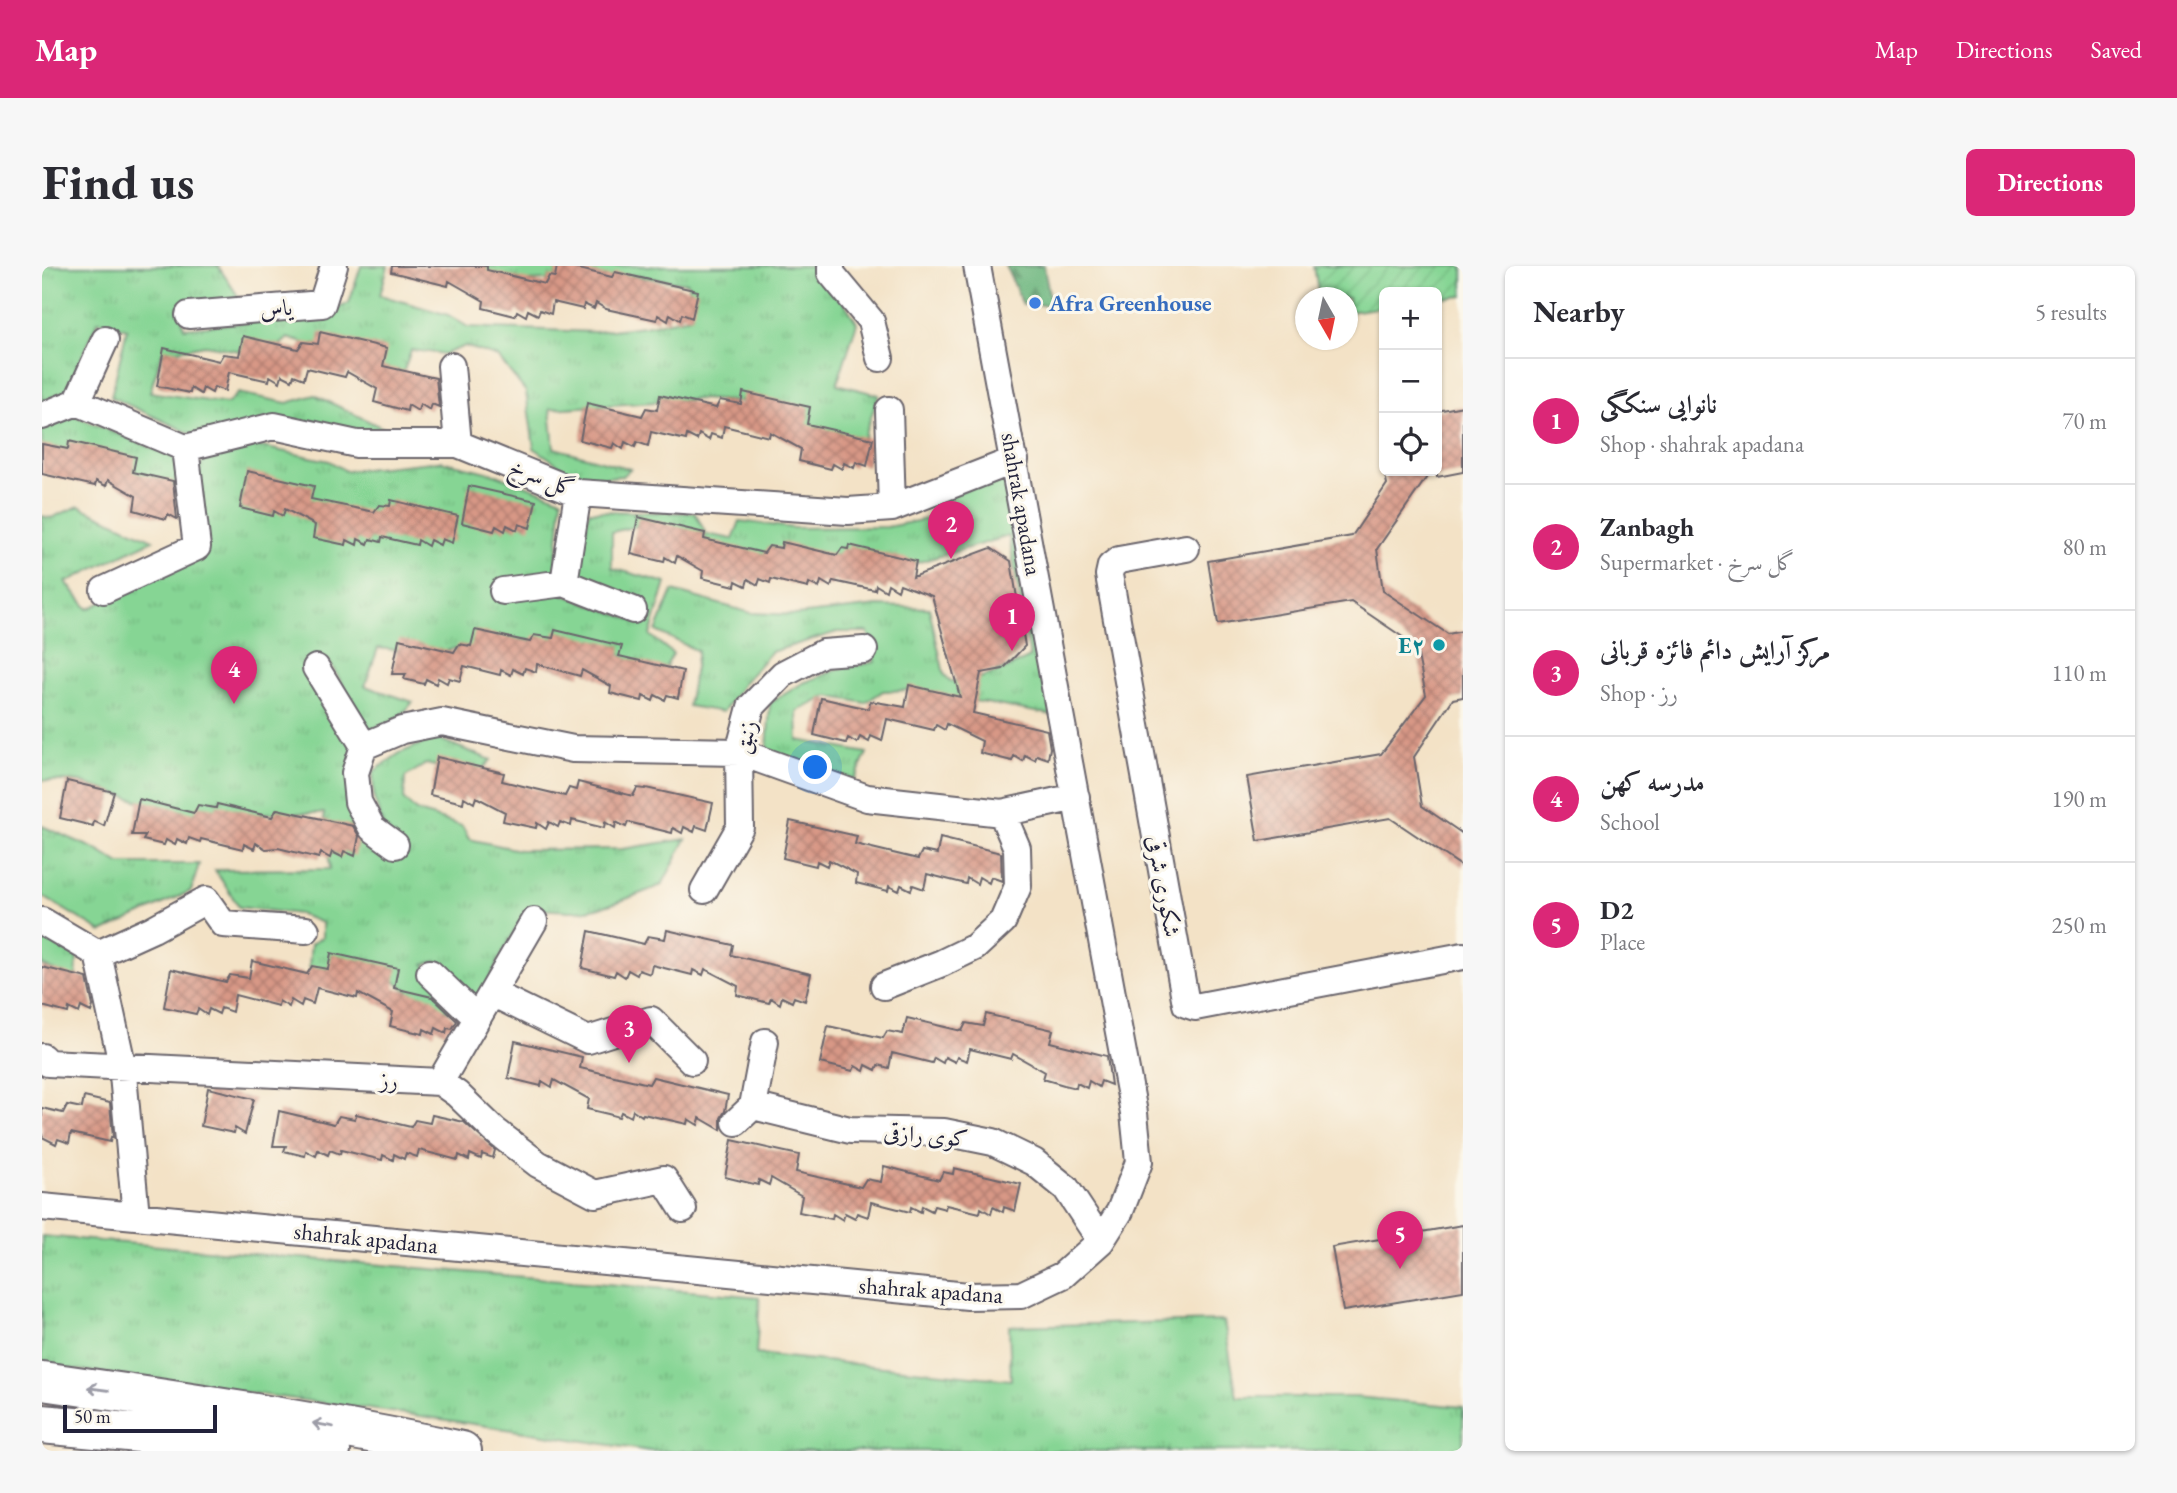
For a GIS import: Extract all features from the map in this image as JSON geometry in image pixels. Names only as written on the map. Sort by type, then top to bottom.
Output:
[{"type":"highway","points":[[42,1381],[387,1435],[462,1451]]},
{"type":"highway","points":[[42,1424],[331,1451]]},
{"type":"street","name":"یاس","points":[[189,315],[322,304],[334,266]]},
{"type":"street","points":[[831,266],[831,273],[871,321],[880,358]]},
{"type":"street","name":"shahrak apadana","points":[[42,1207],[968,1296],[1021,1295],[1063,1275],[1101,1241],[1120,1211],[1139,1162],[1134,1113],[978,266]]},
{"type":"street","points":[[42,416],[77,402],[105,340]]},
{"type":"street","points":[[451,366],[458,444]]},
{"type":"street","points":[[77,402],[185,448],[197,547],[104,590]]},
{"type":"street","points":[[889,410],[892,508]]},
{"type":"street","name":"گل سرخ","points":[[185,448],[274,426],[358,444],[458,444],[579,493],[848,511],[892,508],[1015,460]]},
{"type":"street","points":[[564,583],[579,493]]},
{"type":"street","name":"شکوری شرقی","points":[[1186,548],[1119,560],[1111,566],[1109,575],[1186,1004],[1195,1007],[1463,956]]},
{"type":"street","points":[[503,590],[564,583],[633,610]]},
{"type":"street","name":"زنبق","points":[[704,890],[740,827],[739,752],[751,707],[783,674],[823,653],[864,650]]},
{"type":"street","points":[[316,668],[364,746]]},
{"type":"street","points":[[395,845],[372,828],[358,802],[355,774],[364,746],[402,730],[442,722],[573,749],[739,752],[867,798],[1002,813],[1076,797]]},
{"type":"street","points":[[884,986],[975,947],[1003,921],[1018,886],[1018,873],[1017,848],[1002,813]]},
{"type":"street","points":[[98,954],[206,901],[223,924],[306,930]]},
{"type":"street","points":[[42,920],[98,954],[122,1067],[136,1216]]},
{"type":"street","points":[[534,921],[440,1082],[457,1094],[494,1130],[549,1170],[595,1194],[664,1178],[683,1209]]},
{"type":"street","points":[[430,973],[477,1018]]},
{"type":"street","points":[[492,993],[588,1040],[652,1020],[692,1061]]},
{"type":"street","name":"کوی رازقی","points":[[765,1042],[745,1114],[850,1130],[944,1132],[993,1142],[1034,1162],[1066,1188],[1101,1241]]},
{"type":"street","name":"رز","points":[[42,1057],[48,1063],[440,1082]]},
{"type":"green space","points":[[42,266],[218,266],[240,299],[180,309],[184,328],[322,316],[349,303],[361,266],[388,266],[380,295],[448,315],[468,327],[595,332],[691,317],[688,283],[632,276],[506,282],[476,266],[821,266],[857,323],[837,384],[879,395],[860,447],[752,402],[700,399],[550,409],[554,448],[630,469],[622,476],[580,479],[534,448],[526,392],[498,357],[465,346],[445,354],[411,350],[403,373],[288,338],[268,356],[205,345],[162,353],[150,392],[227,404],[238,393],[287,403],[315,395],[387,430],[346,435],[196,436],[111,397],[127,329],[98,321],[67,390],[42,402]]},
{"type":"green space","points":[[1006,266],[1044,266],[1051,305],[1023,305]]},
{"type":"green space","points":[[1314,266],[1463,266],[1463,296],[1442,298],[1442,287],[1379,287],[1379,308],[1358,311],[1358,287],[1317,287]]},
{"type":"green space","points":[[74,416],[174,457],[182,489],[59,453],[42,455],[42,430]]},
{"type":"green space","points":[[248,444],[329,461],[346,471],[441,461],[495,474],[562,499],[555,573],[562,594],[638,622],[646,603],[578,577],[589,511],[695,513],[706,534],[733,539],[740,521],[793,528],[887,527],[937,517],[940,499],[1006,473],[1035,657],[1052,715],[914,690],[883,691],[865,703],[828,696],[797,711],[798,740],[867,753],[855,779],[814,771],[767,751],[770,703],[803,683],[839,669],[875,662],[868,632],[837,632],[771,652],[744,682],[723,712],[688,706],[698,651],[656,631],[673,591],[751,613],[796,615],[878,606],[929,608],[944,674],[950,681],[971,680],[1030,657],[1009,536],[916,563],[865,554],[739,561],[637,526],[612,532],[612,568],[666,583],[650,635],[673,654],[659,679],[601,642],[560,643],[510,639],[494,647],[460,647],[433,654],[378,648],[365,686],[413,702],[399,718],[370,730],[328,660],[306,661],[355,749],[349,786],[383,823],[374,799],[373,772],[400,753],[436,738],[491,760],[476,776],[426,764],[405,777],[404,800],[416,811],[462,826],[469,839],[519,850],[622,849],[686,839],[662,885],[597,908],[576,911],[526,910],[476,1003],[437,961],[424,964],[452,1012],[424,1003],[388,976],[309,967],[311,944],[322,937],[322,923],[299,914],[239,907],[215,870],[330,869],[324,813],[271,813],[210,819],[152,805],[80,782],[42,780],[42,516],[51,518],[79,506],[153,540],[66,582],[88,609],[205,553],[196,469],[215,452]]},
{"type":"green space","points":[[42,826],[95,849],[120,864],[199,864],[191,891],[102,932],[42,896]]},
{"type":"green space","points":[[42,938],[77,957],[76,981],[42,965]]},
{"type":"green space","points":[[42,1236],[760,1297],[756,1354],[1011,1380],[1009,1326],[1224,1321],[1237,1397],[1355,1397],[1463,1407],[1463,1451],[650,1451],[414,1415],[42,1365]]},
{"type":"building","points":[[392,266],[487,266],[487,270],[545,284],[549,276],[555,277],[557,266],[567,266],[612,277],[615,272],[698,291],[692,318],[682,314],[680,320],[670,314],[668,321],[658,315],[657,320],[606,309],[596,303],[594,309],[584,304],[583,309],[553,302],[551,314],[540,310],[538,315],[528,310],[526,316],[517,311],[515,316],[483,308],[484,301],[449,281],[448,286],[391,272]]},
{"type":"building","points":[[320,332],[387,348],[383,366],[436,378],[439,407],[432,404],[430,410],[420,404],[418,411],[408,405],[407,411],[374,402],[377,389],[347,372],[345,377],[307,368],[304,379],[294,375],[292,380],[282,375],[280,382],[270,376],[269,381],[229,372],[225,391],[214,387],[212,393],[203,388],[201,394],[191,388],[190,393],[157,386],[164,348],[219,361],[223,354],[239,356],[243,336],[298,349],[303,342],[318,344]]},
{"type":"building","points":[[743,392],[810,407],[807,424],[873,439],[867,466],[856,462],[854,468],[844,463],[842,469],[833,464],[831,469],[799,461],[801,449],[770,432],[769,437],[724,426],[722,438],[711,434],[709,440],[699,434],[697,440],[687,435],[686,440],[651,432],[648,446],[637,442],[635,447],[625,442],[623,449],[614,443],[612,448],[580,440],[587,403],[642,416],[646,408],[657,410],[660,395],[716,408],[720,400],[741,404]]},
{"type":"building","points":[[1463,406],[1463,472],[1437,477],[1442,476],[1442,410]]},
{"type":"building","points":[[69,441],[136,457],[133,472],[173,481],[177,519],[168,514],[166,519],[134,510],[136,496],[108,480],[106,486],[96,481],[95,486],[42,474],[42,444],[68,449]]},
{"type":"building","points":[[247,471],[314,486],[311,499],[374,512],[379,505],[390,506],[391,500],[458,516],[452,543],[442,539],[440,545],[430,540],[428,546],[418,540],[417,545],[382,537],[381,542],[370,539],[368,544],[358,539],[357,545],[347,540],[346,545],[313,538],[315,525],[285,509],[283,516],[274,511],[273,516],[240,508]]},
{"type":"building","name":"E۲","points":[[1385,476],[1428,476],[1377,549],[1383,591],[1448,634],[1463,631],[1463,697],[1453,699],[1414,757],[1422,806],[1463,834],[1463,867],[1390,818],[1258,841],[1247,777],[1381,754],[1426,695],[1416,646],[1351,602],[1218,624],[1208,561],[1352,536],[1387,484]]},
{"type":"building","points":[[469,486],[536,501],[530,528],[519,524],[517,530],[507,525],[505,531],[496,526],[494,531],[462,523]]},
{"type":"building","points":[[638,517],[705,533],[704,539],[764,553],[769,546],[781,548],[782,542],[837,555],[842,548],[848,549],[849,545],[916,561],[913,577],[991,548],[1011,561],[1025,646],[1003,669],[981,673],[973,713],[1047,730],[1050,748],[1048,759],[1037,755],[1035,760],[1025,755],[1023,761],[1014,756],[1012,761],[980,753],[982,741],[947,724],[945,730],[936,725],[934,730],[887,719],[882,741],[871,736],[869,742],[860,737],[857,743],[848,738],[846,743],[814,735],[821,698],[869,709],[870,701],[905,707],[909,685],[960,697],[932,596],[900,584],[898,590],[888,584],[886,591],[876,585],[875,590],[833,581],[831,587],[821,581],[819,588],[809,583],[808,588],[771,579],[770,583],[760,579],[758,585],[748,579],[746,586],[736,581],[735,586],[702,578],[703,571],[677,556],[675,563],[665,557],[664,562],[631,554]]},
{"type":"building","points":[[475,630],[530,642],[534,635],[553,638],[555,630],[622,646],[619,656],[683,671],[678,698],[667,695],[665,700],[655,695],[653,701],[643,696],[642,701],[610,693],[611,686],[582,670],[580,676],[537,664],[536,672],[525,668],[523,674],[513,669],[511,675],[501,670],[500,675],[464,666],[460,681],[449,678],[447,683],[438,678],[436,684],[426,679],[424,684],[404,679],[406,674],[392,674],[399,639],[454,652],[459,644],[471,646]]},
{"type":"building","points":[[437,757],[504,773],[502,781],[565,796],[569,788],[576,790],[578,782],[633,796],[637,788],[646,788],[713,803],[707,830],[696,826],[694,832],[684,827],[682,833],[673,828],[672,833],[628,822],[626,827],[616,822],[615,828],[605,822],[604,828],[572,820],[571,826],[560,822],[558,827],[549,822],[546,829],[537,823],[536,828],[503,821],[505,812],[476,797],[474,803],[464,797],[463,803],[430,795]]},
{"type":"building","points":[[67,781],[114,792],[104,826],[94,821],[93,826],[60,818]]},
{"type":"building","points":[[139,799],[194,813],[198,805],[216,808],[217,804],[272,817],[277,809],[353,826],[359,836],[355,856],[344,851],[342,857],[332,852],[330,858],[321,853],[319,858],[278,848],[266,849],[256,843],[254,849],[244,844],[243,849],[201,839],[200,842],[189,838],[187,844],[177,839],[175,845],[166,840],[164,845],[143,840],[146,835],[132,835]]},
{"type":"building","points":[[790,821],[857,836],[855,844],[918,859],[922,851],[937,854],[940,838],[1001,853],[1002,881],[991,877],[989,883],[979,877],[977,884],[967,878],[966,884],[927,874],[924,889],[913,885],[911,890],[901,885],[899,891],[889,886],[888,891],[856,883],[857,874],[829,860],[827,866],[817,861],[816,866],[783,858]]},
{"type":"building","points":[[667,930],[733,945],[731,955],[811,974],[805,1001],[794,997],[792,1002],[782,997],[780,1004],[771,998],[769,1003],[737,995],[738,986],[705,969],[703,975],[693,970],[692,975],[652,965],[650,974],[639,970],[637,975],[628,970],[625,977],[616,971],[614,976],[582,968],[589,931],[644,944],[648,936],[665,939]]},
{"type":"building","points":[[331,953],[398,968],[394,988],[432,997],[457,1021],[452,1029],[447,1028],[446,1033],[436,1028],[434,1034],[424,1029],[423,1034],[390,1026],[393,1012],[358,993],[357,998],[317,988],[313,1004],[303,1000],[301,1006],[291,1000],[289,1007],[279,1001],[278,1006],[235,995],[232,1012],[221,1008],[219,1014],[209,1009],[207,1015],[198,1009],[196,1014],[164,1007],[171,969],[226,982],[230,975],[249,978],[252,961],[307,974],[312,966],[328,969]]},
{"type":"building","points":[[42,967],[87,978],[93,1006],[91,1012],[81,1007],[79,1013],[69,1008],[68,1013],[42,1006]]},
{"type":"building","points":[[986,1014],[1053,1030],[1050,1042],[1107,1056],[1111,1085],[1101,1081],[1099,1087],[1089,1081],[1087,1088],[1077,1083],[1076,1088],[1064,1085],[1043,1079],[1045,1072],[1013,1054],[1011,1059],[970,1049],[967,1061],[957,1057],[955,1062],[945,1057],[943,1063],[934,1058],[932,1063],[892,1053],[889,1068],[878,1065],[876,1070],[866,1065],[864,1071],[855,1066],[853,1071],[820,1063],[828,1026],[883,1038],[887,1031],[903,1034],[907,1018],[962,1031],[966,1023],[983,1026]]},
{"type":"building","points":[[515,1041],[582,1057],[580,1068],[649,1084],[653,1077],[728,1095],[721,1118],[721,1130],[700,1118],[698,1125],[688,1119],[687,1124],[643,1114],[642,1116],[633,1110],[631,1117],[621,1112],[619,1117],[587,1109],[589,1099],[554,1080],[552,1087],[542,1081],[541,1086],[508,1078]]},
{"type":"building","points":[[208,1088],[254,1099],[245,1134],[235,1128],[234,1133],[201,1126]]},
{"type":"building","points":[[84,1097],[110,1103],[113,1138],[111,1137],[110,1142],[71,1133],[69,1143],[58,1139],[56,1144],[42,1137],[42,1108],[63,1113],[67,1105],[82,1108]]},
{"type":"building","points":[[279,1111],[334,1124],[339,1116],[355,1119],[356,1114],[411,1127],[415,1120],[430,1123],[432,1115],[464,1122],[495,1150],[493,1158],[482,1154],[481,1159],[470,1154],[469,1160],[459,1155],[458,1160],[419,1150],[417,1157],[406,1153],[404,1159],[394,1154],[393,1160],[383,1155],[382,1160],[341,1150],[340,1154],[330,1150],[328,1155],[318,1150],[316,1156],[306,1151],[305,1156],[284,1151],[286,1146],[273,1146]]},
{"type":"building","points":[[732,1140],[799,1155],[796,1172],[861,1187],[866,1179],[881,1182],[884,1166],[939,1180],[943,1172],[953,1174],[954,1168],[1021,1184],[1015,1211],[1004,1207],[1003,1212],[993,1207],[991,1214],[981,1208],[980,1213],[946,1205],[945,1209],[934,1206],[932,1211],[922,1206],[921,1212],[911,1207],[910,1212],[871,1202],[868,1217],[857,1213],[855,1218],[845,1213],[843,1220],[833,1214],[832,1219],[799,1212],[802,1196],[771,1178],[769,1185],[759,1180],[758,1185],[725,1177]]},
{"type":"building","points":[[1463,1225],[1463,1291],[1343,1311],[1332,1247]]},
{"type":"place","name":"Afra Greenhouse","points":[[1035,303]]},
{"type":"place","name":"Zanbagh","points":[[951,559]]},
{"type":"place","name":"E۲","points":[[1439,645]]},
{"type":"place","name":"نانوایی سنکگی","points":[[1012,651]]},
{"type":"place","name":"مدرسه کهن","points":[[234,704]]},
{"type":"place","name":"مرکز آرایش دائم فائزه قربانی","points":[[629,1063]]},
{"type":"place","name":"D2","points":[[1400,1269]]}]
